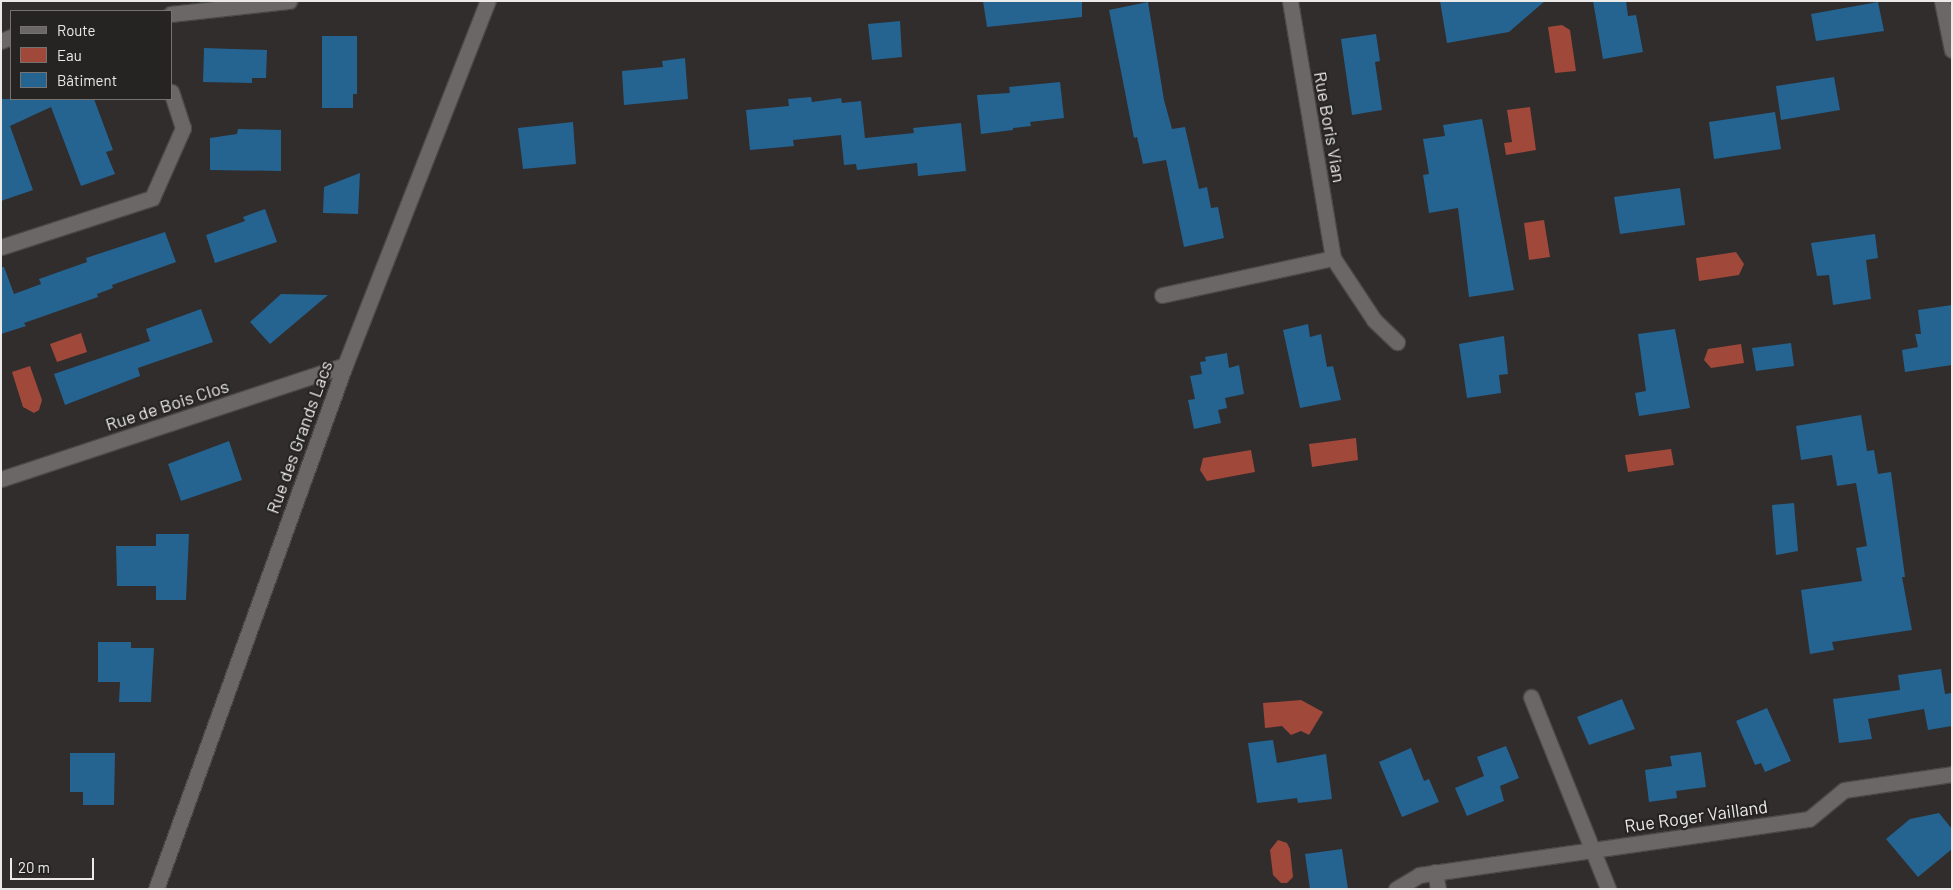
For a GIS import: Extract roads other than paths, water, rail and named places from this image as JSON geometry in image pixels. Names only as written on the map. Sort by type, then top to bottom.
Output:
[{"type":"street","points":[[172,14],[289,1]]},
{"type":"street","name":"Rue des Grands Lacs","points":[[156,889],[345,365],[488,1]]},
{"type":"street","name":"Rue Boris Vian","points":[[1290,1],[1333,258],[1374,320],[1397,342]]},
{"type":"street","points":[[1942,1],[1952,50]]},
{"type":"street","points":[[1,248],[152,198],[183,128],[172,95]]},
{"type":"street","points":[[1162,295],[1333,258]]},
{"type":"street","name":"Rue de Bois Clos","points":[[1,480],[345,365]]},
{"type":"street","points":[[1531,696],[1608,889]]},
{"type":"street","name":"Rue Roger Vailland","points":[[1396,889],[1419,875],[1435,872],[1810,819],[1844,790],[1952,774]]},
{"type":"street","points":[[1435,872],[1438,889]]},
{"type":"water","points":[[1562,25],[1570,30],[1576,71],[1555,73],[1548,27]]},
{"type":"water","points":[[1530,107],[1536,150],[1506,155],[1504,143],[1512,142],[1507,110]]},
{"type":"water","points":[[1544,220],[1550,257],[1529,260],[1524,223]]},
{"type":"water","points":[[1736,252],[1744,264],[1739,275],[1699,281],[1696,258]]},
{"type":"water","points":[[81,333],[87,352],[57,362],[50,344]]},
{"type":"water","points":[[1741,344],[1744,363],[1711,368],[1704,360],[1708,349]]},
{"type":"water","points":[[30,366],[42,400],[39,410],[34,413],[23,407],[12,372]]},
{"type":"water","points":[[1356,438],[1358,460],[1312,467],[1309,444]]},
{"type":"water","points":[[1671,449],[1674,465],[1628,472],[1625,455]]},
{"type":"water","points":[[1251,450],[1255,472],[1207,481],[1200,470],[1203,458]]},
{"type":"water","points":[[1301,700],[1323,712],[1309,735],[1301,731],[1291,735],[1282,726],[1265,728],[1263,703]]},
{"type":"water","points":[[1278,840],[1287,843],[1290,849],[1293,877],[1287,883],[1281,883],[1273,875],[1270,850]]}]
